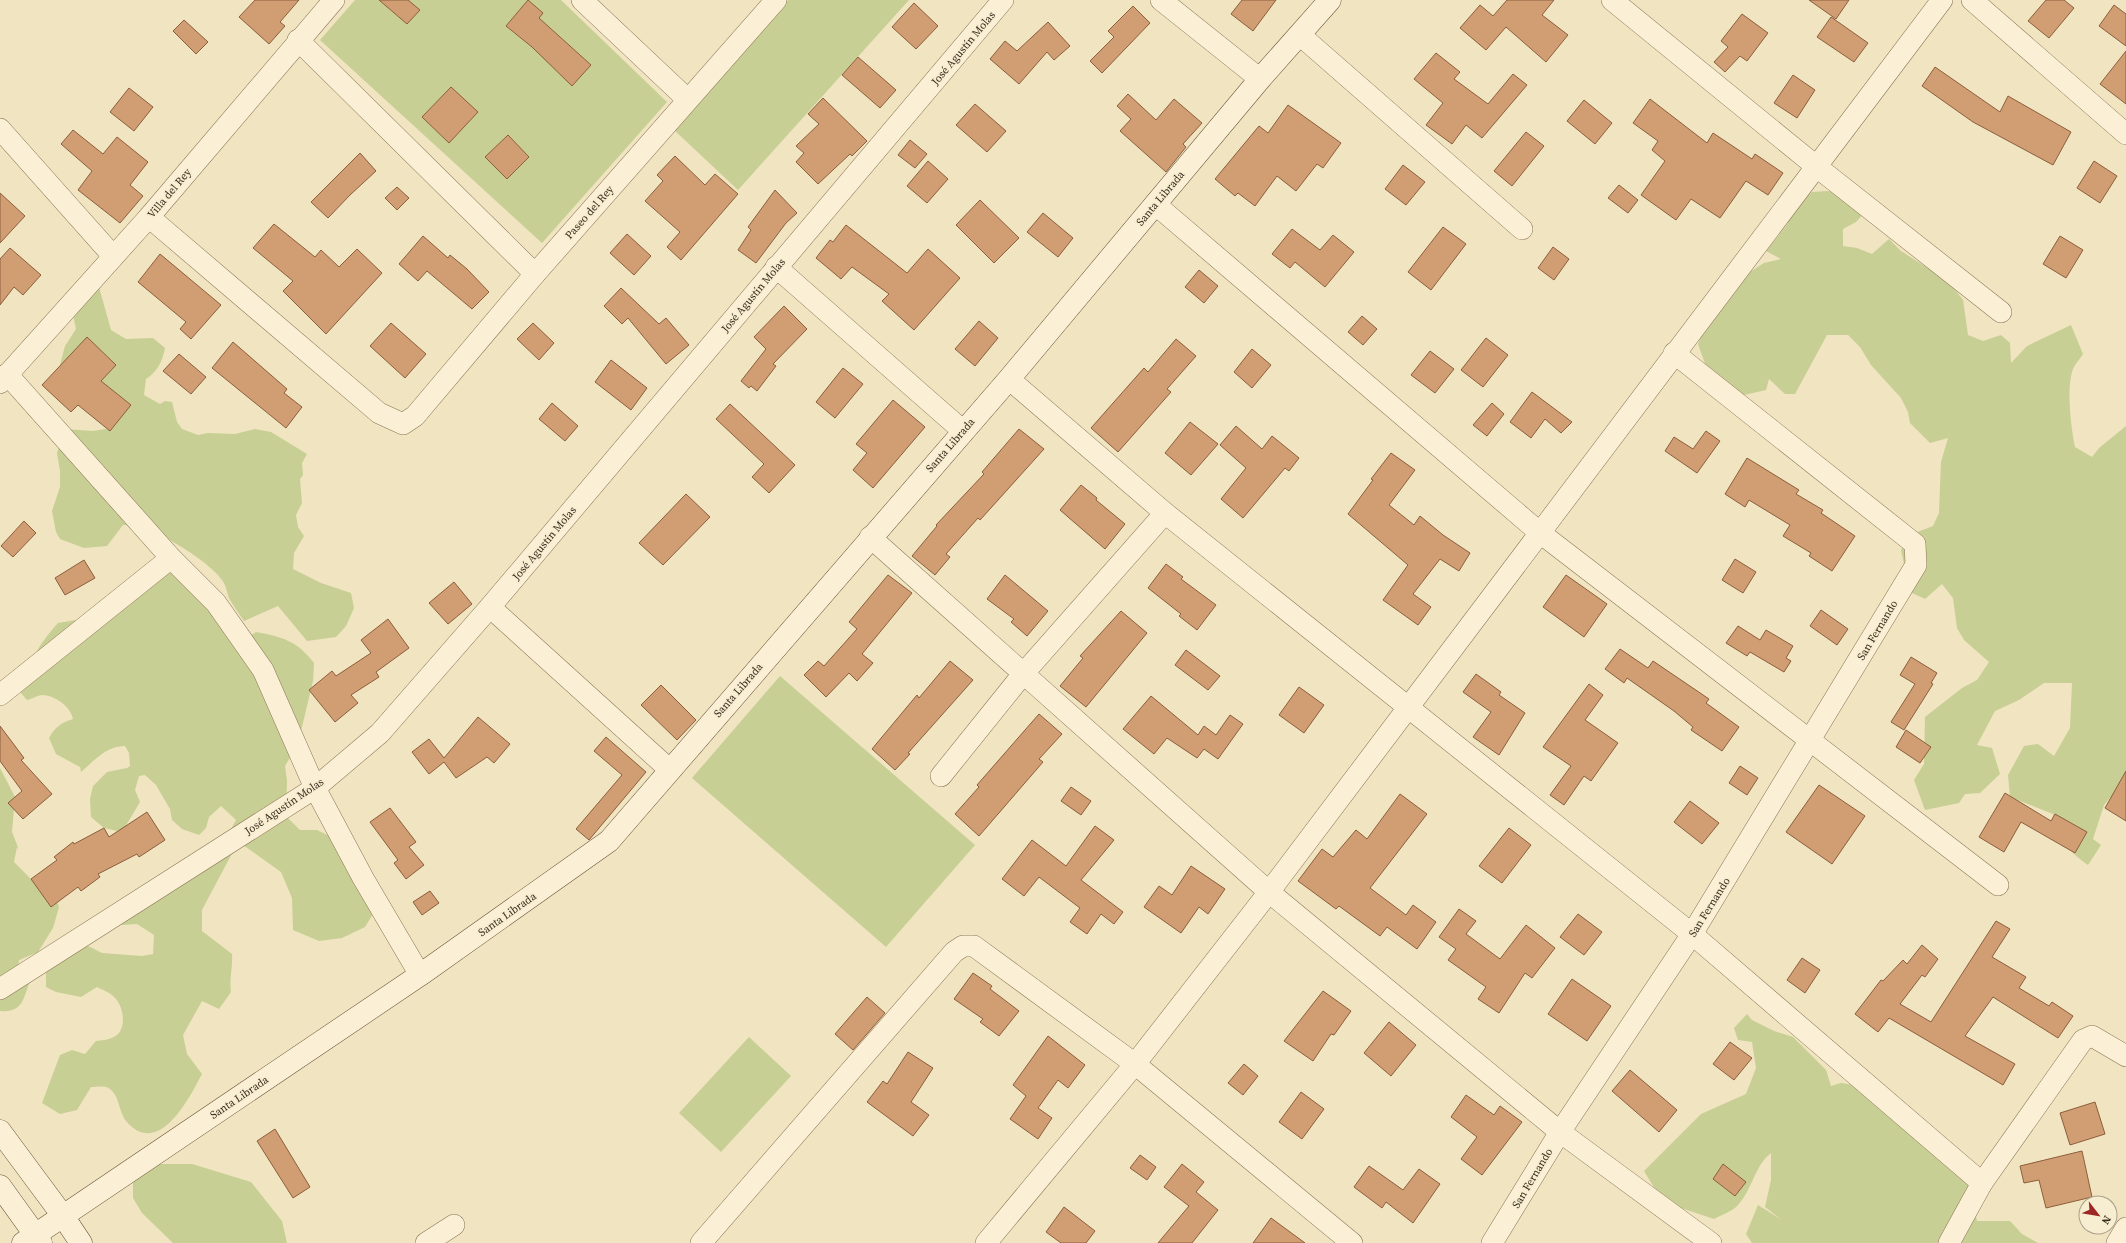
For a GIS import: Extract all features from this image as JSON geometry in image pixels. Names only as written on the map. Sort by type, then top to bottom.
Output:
[{"type":"street","name":"Villa del Rey","points":[[4,378],[149,218],[298,40],[334,0]]},
{"type":"street","points":[[582,0],[687,99]]},
{"type":"street","name":"Paseo del Rey","points":[[149,218],[379,413],[403,424],[415,416],[534,274],[776,0]]},
{"type":"street","name":"José Agustín Molas","points":[[0,989],[315,788],[380,733],[490,607],[1002,0]]},
{"type":"street","points":[[1161,0],[1260,79]]},
{"type":"street","name":"Santa Librada","points":[[33,1240],[63,1216],[420,975],[609,841],[870,537],[1009,379],[1260,79],[1330,0]]},
{"type":"street","points":[[1612,0],[1817,167],[2000,312]]},
{"type":"street","points":[[988,1242],[1135,1064],[1269,892],[1674,353],[1817,167],[1942,0]]},
{"type":"street","points":[[1972,0],[2126,134]]},
{"type":"street","points":[[1300,35],[1522,229]]},
{"type":"street","points":[[298,40],[534,274]]},
{"type":"street","points":[[0,129],[113,256]]},
{"type":"street","points":[[1155,204],[1539,532],[1998,885]]},
{"type":"street","points":[[776,267],[963,431]]},
{"type":"street","name":"San Fernando","points":[[1492,1243],[1560,1132],[1692,934],[1811,741],[1916,565],[1915,544],[1674,353]]},
{"type":"street","points":[[4,378],[171,558],[216,603],[263,670],[315,788],[362,878],[420,975]]},
{"type":"street","points":[[1009,379],[1165,513],[1692,934],[1982,1183]]},
{"type":"street","points":[[941,776],[1023,674],[1165,513]]},
{"type":"street","points":[[870,537],[1269,892],[1560,1132],[1711,1243]]},
{"type":"street","points":[[0,695],[171,558]]},
{"type":"street","points":[[490,607],[670,770]]},
{"type":"street","points":[[701,1243],[954,952],[963,946],[974,946],[1135,1064],[1352,1243]]},
{"type":"street","points":[[1948,1243],[1982,1183],[2083,1040],[2092,1036],[2126,1056]]},
{"type":"street","points":[[0,1131],[63,1216],[81,1243]]},
{"type":"street","points":[[0,1186],[33,1240]]},
{"type":"street","points":[[426,1243],[454,1225]]},
{"type":"street","points":[[2117,1243],[2126,1228]]},
{"type":"green space","points":[[355,0],[561,0],[667,102],[542,243],[320,40]]},
{"type":"green space","points":[[788,0],[909,0],[738,190],[673,129]]},
{"type":"green space","points":[[1828,191],[1852,196],[1866,211],[1856,222],[1843,229],[1843,246],[1857,248],[1872,254],[1889,239],[1901,251],[1948,281],[1963,300],[1968,335],[1983,341],[2001,335],[2010,343],[2011,363],[2027,346],[2071,325],[2083,354],[2073,369],[2070,386],[2071,419],[2075,447],[2092,457],[2099,448],[2126,426],[2126,779],[2104,805],[2093,839],[2101,845],[2088,865],[2065,844],[2058,831],[2053,814],[2010,797],[2008,775],[2024,746],[2038,744],[2054,756],[2070,728],[2072,683],[2044,683],[2019,700],[1995,711],[1977,745],[1992,748],[2000,774],[1980,793],[1965,794],[1959,803],[1925,810],[1914,780],[1924,764],[1925,717],[1962,688],[1977,680],[1989,662],[1964,640],[1957,628],[1953,598],[1942,584],[1925,599],[1910,592],[1901,550],[1912,534],[1933,526],[1939,513],[1941,462],[1948,438],[1930,443],[1910,423],[1908,412],[1901,398],[1871,365],[1860,347],[1848,335],[1827,335],[1795,394],[1785,394],[1769,379],[1766,390],[1727,399],[1708,372],[1698,344],[1710,314],[1736,281],[1764,263],[1781,259],[1766,251],[1787,225],[1793,208],[1812,192]]},
{"type":"green space","points":[[99,287],[111,330],[126,339],[153,338],[165,348],[159,366],[154,373],[146,379],[144,395],[160,404],[165,401],[172,402],[177,422],[182,429],[198,435],[208,433],[235,434],[255,429],[271,432],[307,454],[302,463],[303,475],[300,479],[302,503],[296,515],[298,527],[304,536],[294,553],[293,569],[321,583],[351,593],[354,608],[346,626],[336,637],[307,641],[278,606],[244,621],[232,604],[223,582],[215,572],[204,562],[177,544],[147,530],[134,526],[123,525],[107,546],[84,548],[60,539],[56,532],[52,511],[60,487],[60,471],[57,453],[65,429],[93,431],[112,428],[59,369],[65,346],[76,329],[72,310]]},
{"type":"green space","points":[[173,567],[246,639],[256,632],[282,638],[302,650],[314,663],[313,681],[301,731],[294,751],[285,766],[287,781],[286,816],[300,830],[317,830],[346,844],[376,909],[365,927],[342,938],[319,941],[293,930],[292,898],[281,872],[246,847],[237,844],[202,910],[202,931],[232,954],[230,982],[231,992],[219,1009],[202,1001],[183,1035],[187,1054],[202,1074],[181,1110],[161,1129],[150,1133],[138,1131],[126,1121],[114,1093],[111,1089],[106,1087],[91,1087],[77,1110],[60,1114],[42,1103],[60,1055],[72,1050],[85,1054],[96,1041],[108,1039],[117,1035],[121,1029],[123,1020],[122,1010],[118,1001],[109,993],[97,987],[81,997],[56,992],[46,987],[46,973],[58,951],[88,946],[102,953],[142,956],[153,954],[154,935],[137,924],[122,925],[112,918],[224,842],[236,820],[221,806],[209,817],[206,828],[199,835],[182,829],[172,820],[170,809],[156,785],[145,775],[139,776],[135,790],[140,802],[122,832],[104,828],[91,817],[90,799],[93,786],[107,772],[130,766],[129,753],[125,746],[112,748],[106,751],[81,772],[80,767],[56,754],[49,738],[59,726],[73,719],[66,706],[57,699],[47,696],[40,695],[27,700],[21,693],[27,672],[35,655],[44,640],[58,623],[82,619]]},
{"type":"green space","points":[[780,676],[975,845],[886,947],[692,778]]},
{"type":"green space","points":[[0,768],[15,797],[12,832],[19,850],[17,847],[14,862],[32,880],[56,898],[59,907],[53,928],[38,952],[19,960],[18,970],[30,981],[21,1004],[13,1010],[8,1011],[0,1011]]},
{"type":"green space","points":[[1747,1014],[1752,1020],[1774,1031],[1793,1037],[1826,1070],[1831,1086],[1841,1083],[1861,1086],[1967,1175],[1977,1221],[2010,1221],[2022,1234],[2038,1243],[1752,1243],[1746,1234],[1758,1205],[1782,1220],[1765,1207],[1771,1180],[1771,1153],[1761,1164],[1747,1192],[1738,1205],[1714,1219],[1681,1208],[1658,1194],[1644,1171],[1701,1114],[1746,1094],[1756,1068],[1752,1042],[1738,1040],[1734,1028]]},
{"type":"green space","points":[[749,1037],[791,1076],[721,1152],[679,1113]]},
{"type":"green space","points":[[159,1164],[192,1164],[251,1182],[282,1221],[287,1243],[173,1243],[142,1213],[133,1198],[133,1182]]},
{"type":"building","points":[[255,0],[299,0],[280,22],[285,26],[269,44],[239,17]]},
{"type":"building","points":[[379,0],[408,0],[420,10],[407,24]]},
{"type":"building","points":[[528,0],[543,13],[539,18],[591,65],[572,86],[532,47],[506,26]]},
{"type":"building","points":[[1242,0],[1276,0],[1253,31],[1231,14]]},
{"type":"building","points":[[1507,0],[1554,0],[1542,15],[1568,35],[1546,62],[1506,27],[1486,50],[1460,28],[1480,5],[1493,16]]},
{"type":"building","points":[[1809,0],[1849,0],[1836,19]]},
{"type":"building","points":[[2046,0],[2064,0],[2074,8],[2049,38],[2028,21]]},
{"type":"building","points":[[914,3],[938,26],[916,49],[892,27]]},
{"type":"building","points":[[2114,5],[2126,14],[2126,46],[2099,26]]},
{"type":"building","points":[[1133,6],[1150,23],[1102,73],[1090,61],[1114,37],[1108,31]]},
{"type":"building","points":[[1742,14],[1768,33],[1747,61],[1740,56],[1725,72],[1714,62],[1728,47],[1721,41]]},
{"type":"building","points":[[1831,17],[1868,43],[1854,62],[1817,37]]},
{"type":"building","points":[[184,20],[208,42],[196,54],[173,31]]},
{"type":"building","points":[[1048,22],[1070,46],[1054,60],[1047,52],[1019,84],[990,59],[1005,41],[1017,51]]},
{"type":"building","points":[[2126,51],[2126,104],[2100,84]]},
{"type":"building","points":[[1436,53],[1460,72],[1454,79],[1488,104],[1513,74],[1527,85],[1482,138],[1466,125],[1452,144],[1426,125],[1443,103],[1414,79]]},
{"type":"building","points":[[858,57],[896,90],[880,108],[842,75]]},
{"type":"building","points":[[1935,67],[2000,112],[2008,96],[2071,132],[2053,165],[1973,122],[1922,86]]},
{"type":"building","points":[[1793,75],[1815,90],[1797,118],[1774,103]]},
{"type":"building","points":[[451,87],[478,112],[449,143],[422,117]]},
{"type":"building","points":[[129,88],[153,107],[134,131],[110,112]]},
{"type":"building","points":[[1128,94],[1156,120],[1174,99],[1202,123],[1183,144],[1186,147],[1166,172],[1120,131],[1131,119],[1117,106]]},
{"type":"building","points":[[823,98],[867,141],[852,156],[850,154],[818,184],[796,162],[804,153],[796,146],[819,124],[808,114]]},
{"type":"building","points":[[1650,99],[1707,143],[1713,133],[1752,159],[1755,154],[1783,173],[1768,195],[1746,181],[1720,218],[1691,199],[1676,220],[1641,195],[1665,161],[1652,150],[1658,141],[1633,123]]},
{"type":"building","points":[[1584,100],[1612,123],[1595,144],[1567,121]]},
{"type":"building","points":[[975,104],[1006,131],[987,152],[956,125]]},
{"type":"building","points":[[1288,105],[1341,143],[1323,168],[1317,164],[1296,191],[1277,176],[1255,206],[1238,193],[1235,196],[1215,179],[1259,126],[1268,133]]},
{"type":"building","points":[[73,130],[103,154],[117,137],[148,162],[130,185],[143,196],[120,223],[78,190],[92,171],[61,144]]},
{"type":"building","points":[[1526,132],[1544,146],[1512,186],[1494,171]]},
{"type":"building","points":[[508,135],[529,157],[507,179],[485,157]]},
{"type":"building","points":[[910,140],[927,154],[915,168],[898,155]]},
{"type":"building","points":[[360,153],[376,171],[328,218],[311,202]]},
{"type":"building","points":[[675,156],[705,185],[715,174],[738,194],[681,260],[667,247],[680,232],[645,201],[663,181],[657,175]]},
{"type":"building","points":[[928,161],[948,179],[927,203],[907,186]]},
{"type":"building","points":[[2094,161],[2117,176],[2100,203],[2077,188]]},
{"type":"building","points":[[1403,165],[1425,182],[1406,205],[1385,189]]},
{"type":"building","points":[[1619,185],[1638,200],[1628,213],[1608,198]]},
{"type":"building","points":[[397,187],[409,198],[397,210],[385,198]]},
{"type":"building","points":[[775,190],[797,213],[786,223],[756,263],[738,250],[751,230],[748,227]]},
{"type":"building","points":[[0,193],[25,216],[0,243]]},
{"type":"building","points":[[980,200],[1019,238],[994,263],[956,225]]},
{"type":"building","points":[[1043,213],[1073,238],[1058,257],[1027,232]]},
{"type":"building","points":[[274,224],[315,257],[321,250],[339,267],[357,249],[382,273],[326,334],[283,291],[293,281],[253,248]]},
{"type":"building","points":[[846,225],[907,273],[928,249],[960,278],[914,330],[882,301],[889,294],[852,267],[841,279],[816,258],[830,240],[833,242]]},
{"type":"building","points":[[1443,227],[1466,244],[1431,290],[1408,272]]},
{"type":"building","points":[[1292,229],[1320,250],[1333,235],[1354,252],[1325,287],[1295,262],[1290,268],[1272,254]]},
{"type":"building","points":[[627,234],[651,256],[634,275],[610,253]]},
{"type":"building","points":[[423,236],[448,258],[450,255],[467,269],[489,292],[472,309],[427,271],[418,281],[399,264]]},
{"type":"building","points":[[2060,236],[2083,250],[2066,278],[2043,264]]},
{"type":"building","points":[[1553,247],[1569,259],[1554,280],[1538,268]]},
{"type":"building","points":[[10,248],[41,275],[23,295],[14,287],[0,305],[0,259]]},
{"type":"building","points":[[160,254],[221,305],[191,339],[180,329],[186,322],[138,282]]},
{"type":"building","points":[[1199,270],[1218,286],[1204,303],[1185,287]]},
{"type":"building","points":[[621,288],[659,324],[666,318],[689,345],[666,364],[628,318],[622,324],[604,306]]},
{"type":"building","points":[[784,306],[807,329],[773,364],[776,366],[757,391],[751,386],[749,388],[741,381],[766,349],[754,337]]},
{"type":"building","points":[[1362,316],[1377,329],[1363,345],[1348,332]]},
{"type":"building","points":[[979,321],[998,338],[975,366],[955,349]]},
{"type":"building","points":[[391,323],[426,354],[405,378],[370,346]]},
{"type":"building","points":[[533,323],[554,343],[539,360],[517,339]]},
{"type":"building","points":[[87,337],[116,365],[101,381],[131,405],[110,431],[78,405],[71,412],[42,385]]},
{"type":"building","points":[[1486,338],[1508,355],[1483,387],[1461,370]]},
{"type":"building","points":[[1176,339],[1196,356],[1167,389],[1171,392],[1118,452],[1091,428],[1144,368],[1148,372]]},
{"type":"building","points":[[233,342],[287,389],[284,393],[302,407],[286,428],[212,368]]},
{"type":"building","points":[[1252,349],[1271,365],[1252,388],[1234,372]]},
{"type":"building","points":[[1430,351],[1454,369],[1435,393],[1411,375]]},
{"type":"building","points":[[179,354],[206,377],[191,394],[163,371]]},
{"type":"building","points":[[611,360],[647,388],[631,410],[595,382]]},
{"type":"building","points":[[843,368],[863,384],[835,418],[816,402]]},
{"type":"building","points":[[1532,392],[1572,422],[1561,433],[1545,419],[1531,438],[1510,422]]},
{"type":"building","points":[[893,400],[925,427],[873,488],[853,470],[867,453],[856,444]]},
{"type":"building","points":[[552,403],[578,426],[565,441],[539,419]]},
{"type":"building","points":[[1492,403],[1504,414],[1487,436],[1473,425]]},
{"type":"building","points":[[730,404],[795,465],[769,493],[752,477],[764,464],[716,419]]},
{"type":"building","points":[[1190,422],[1218,444],[1191,475],[1165,453]]},
{"type":"building","points":[[1236,426],[1262,449],[1272,436],[1299,458],[1289,471],[1285,468],[1243,518],[1221,499],[1246,468],[1220,445]]},
{"type":"building","points":[[1019,429],[1044,449],[980,520],[978,518],[946,554],[950,557],[935,575],[912,556],[937,526],[936,525],[984,474],[982,472]]},
{"type":"building","points":[[1706,431],[1720,441],[1697,473],[1665,451],[1674,437],[1693,449]]},
{"type":"building","points":[[1391,453],[1415,470],[1389,505],[1414,525],[1420,516],[1443,535],[1470,553],[1459,571],[1440,559],[1413,594],[1431,607],[1418,625],[1383,600],[1408,565],[1348,514],[1373,480],[1371,479]]},
{"type":"building","points":[[1747,458],[1799,490],[1796,494],[1823,510],[1821,513],[1855,536],[1832,571],[1809,556],[1811,553],[1783,536],[1790,525],[1749,500],[1745,507],[1725,494]]},
{"type":"building","points":[[1081,485],[1097,498],[1096,500],[1125,524],[1105,549],[1060,510]]},
{"type":"building","points":[[686,494],[710,517],[663,565],[639,543]]},
{"type":"building","points":[[24,521],[36,533],[13,557],[1,546]]},
{"type":"building","points":[[1735,559],[1756,572],[1743,593],[1722,580]]},
{"type":"building","points":[[84,560],[95,578],[65,595],[55,578]]},
{"type":"building","points":[[1166,564],[1183,577],[1181,579],[1216,605],[1197,630],[1179,616],[1181,614],[1148,588]]},
{"type":"building","points":[[888,575],[912,593],[862,654],[873,663],[857,681],[849,673],[826,697],[804,675],[818,661],[824,666],[857,629],[849,622]]},
{"type":"building","points":[[1005,575],[1048,611],[1027,636],[1011,622],[1014,619],[987,599]]},
{"type":"building","points":[[1566,575],[1607,604],[1584,637],[1543,607]]},
{"type":"building","points":[[454,582],[472,604],[448,624],[429,603]]},
{"type":"building","points":[[1821,610],[1848,629],[1837,645],[1810,626]]},
{"type":"building","points":[[1121,611],[1147,633],[1086,707],[1060,686],[1083,658],[1080,656]]},
{"type":"building","points":[[388,619],[409,648],[376,672],[379,677],[351,695],[358,703],[335,722],[309,690],[332,671],[336,676],[371,653],[361,640]]},
{"type":"building","points":[[1738,626],[1760,640],[1766,630],[1793,646],[1786,658],[1791,661],[1784,672],[1750,652],[1747,656],[1726,643]]},
{"type":"building","points":[[1620,649],[1648,668],[1653,661],[1709,699],[1706,703],[1739,727],[1722,751],[1691,730],[1693,727],[1674,711],[1627,678],[1624,683],[1605,669]]},
{"type":"building","points":[[1186,650],[1220,676],[1208,690],[1175,665]]},
{"type":"building","points":[[1911,657],[1937,673],[1931,683],[1933,684],[1904,730],[1891,722],[1915,684],[1900,675]]},
{"type":"building","points":[[950,661],[973,680],[908,753],[910,754],[895,770],[872,749],[917,695],[919,698]]},
{"type":"building","points":[[1476,674],[1501,692],[1499,695],[1525,713],[1499,755],[1473,737],[1491,712],[1463,692]]},
{"type":"building","points":[[1589,684],[1603,695],[1585,720],[1618,743],[1591,781],[1584,776],[1564,805],[1550,795],[1571,766],[1543,747]]},
{"type":"building","points":[[661,685],[696,720],[677,740],[641,705]]},
{"type":"building","points":[[1299,687],[1324,705],[1304,733],[1279,715]]},
{"type":"building","points":[[1151,696],[1198,735],[1204,726],[1216,735],[1230,715],[1243,724],[1218,759],[1204,749],[1197,758],[1167,738],[1154,754],[1123,729]]},
{"type":"building","points":[[1039,714],[1062,734],[1039,759],[1043,762],[979,836],[955,814],[979,787],[977,785]]},
{"type":"building","points":[[478,717],[510,744],[494,763],[487,757],[456,778],[444,762],[429,774],[412,752],[429,739],[444,758]]},
{"type":"building","points":[[0,726],[24,758],[21,760],[52,794],[23,819],[8,803],[22,791],[0,761]]},
{"type":"building","points":[[1906,730],[1931,747],[1920,763],[1896,747]]},
{"type":"building","points":[[606,737],[646,772],[589,840],[576,829],[622,775],[594,751]]},
{"type":"building","points":[[1740,766],[1758,778],[1747,795],[1729,783]]},
{"type":"building","points":[[2126,771],[2126,821],[2105,808]]},
{"type":"building","points":[[1819,785],[1865,816],[1832,864],[1786,832]]},
{"type":"building","points":[[1071,787],[1091,801],[1081,815],[1061,801]]},
{"type":"building","points":[[2005,793],[2051,821],[2055,814],[2087,832],[2075,853],[2021,822],[2004,852],[1979,837]]},
{"type":"building","points":[[1400,794],[1427,814],[1370,888],[1406,915],[1413,905],[1436,922],[1417,949],[1387,927],[1380,936],[1339,906],[1336,909],[1298,881],[1322,849],[1333,857],[1356,830],[1367,839]]},
{"type":"building","points":[[1690,801],[1719,823],[1702,844],[1674,822]]},
{"type":"building","points":[[390,808],[416,842],[409,847],[424,865],[406,879],[394,863],[398,860],[370,822]]},
{"type":"building","points":[[147,812],[165,840],[139,857],[137,854],[98,874],[100,877],[81,891],[78,887],[51,907],[31,879],[57,860],[54,857],[73,842],[74,844],[104,828],[109,837]]},
{"type":"building","points":[[1095,826],[1114,840],[1081,880],[1123,912],[1114,924],[1101,914],[1087,934],[1070,922],[1080,908],[1039,877],[1024,896],[1002,879],[1032,840],[1066,866]]},
{"type":"building","points":[[1509,828],[1531,845],[1502,883],[1479,866]]},
{"type":"building","points":[[1191,866],[1225,889],[1208,914],[1199,907],[1181,933],[1144,907],[1159,886],[1172,895]]},
{"type":"building","points":[[430,891],[439,903],[422,915],[413,902]]},
{"type":"building","points":[[1459,909],[1476,921],[1466,934],[1500,959],[1526,925],[1555,948],[1532,978],[1525,973],[1499,1013],[1478,999],[1486,987],[1448,960],[1456,949],[1439,937]]},
{"type":"building","points":[[1578,914],[1602,932],[1584,955],[1560,937]]},
{"type":"building","points":[[1996,921],[2010,929],[1992,957],[2026,977],[2019,988],[2049,1006],[2052,1002],[2073,1016],[2058,1038],[1993,997],[1965,1036],[2015,1064],[2003,1085],[1889,1018],[1878,1032],[1855,1014],[1881,980],[1883,981],[1903,960],[1907,964],[1922,945],[1938,959],[1925,977],[1922,975],[1900,1004],[1931,1022]]},
{"type":"building","points":[[1802,958],[1820,970],[1805,993],[1787,980]]},
{"type":"building","points":[[973,973],[992,986],[990,989],[1019,1011],[999,1036],[980,1022],[983,1019],[954,999]]},
{"type":"building","points":[[1572,979],[1611,1006],[1587,1041],[1548,1014]]},
{"type":"building","points":[[1323,991],[1351,1011],[1334,1035],[1331,1034],[1313,1061],[1284,1041]]},
{"type":"building","points":[[867,997],[885,1013],[853,1050],[835,1034]]},
{"type":"building","points":[[1389,1022],[1416,1045],[1391,1076],[1364,1053]]},
{"type":"building","points":[[1048,1036],[1085,1065],[1068,1088],[1058,1080],[1038,1108],[1052,1118],[1038,1139],[1010,1119],[1026,1096],[1013,1085]]},
{"type":"building","points":[[1730,1042],[1752,1058],[1734,1080],[1713,1064]]},
{"type":"building","points":[[908,1052],[933,1068],[911,1102],[929,1115],[913,1136],[867,1102],[883,1081],[887,1084]]},
{"type":"building","points":[[1244,1064],[1258,1076],[1243,1095],[1228,1083]]},
{"type":"building","points":[[1630,1070],[1677,1110],[1659,1132],[1612,1091]]},
{"type":"building","points":[[1301,1092],[1324,1109],[1302,1139],[1279,1122]]},
{"type":"building","points":[[1466,1095],[1494,1115],[1500,1106],[1522,1122],[1482,1175],[1461,1159],[1477,1137],[1451,1117]]},
{"type":"building","points":[[2095,1102],[2105,1134],[2070,1145],[2060,1113]]},
{"type":"building","points":[[275,1129],[310,1187],[293,1198],[257,1141]]},
{"type":"building","points":[[2082,1151],[2092,1195],[2078,1195],[2078,1200],[2046,1208],[2039,1180],[2024,1183],[2020,1166]]},
{"type":"building","points":[[1140,1155],[1156,1167],[1147,1180],[1130,1168]]},
{"type":"building","points":[[1182,1164],[1204,1182],[1196,1192],[1218,1210],[1192,1243],[1158,1243],[1189,1206],[1164,1187]]},
{"type":"building","points":[[1723,1164],[1746,1182],[1735,1196],[1713,1179]]},
{"type":"building","points":[[1369,1166],[1403,1190],[1419,1169],[1440,1184],[1413,1223],[1386,1202],[1382,1208],[1354,1187]]},
{"type":"building","points":[[1064,1207],[1095,1231],[1086,1243],[1061,1243],[1046,1232]]},
{"type":"building","points":[[1271,1218],[1305,1243],[1253,1243]]}]
